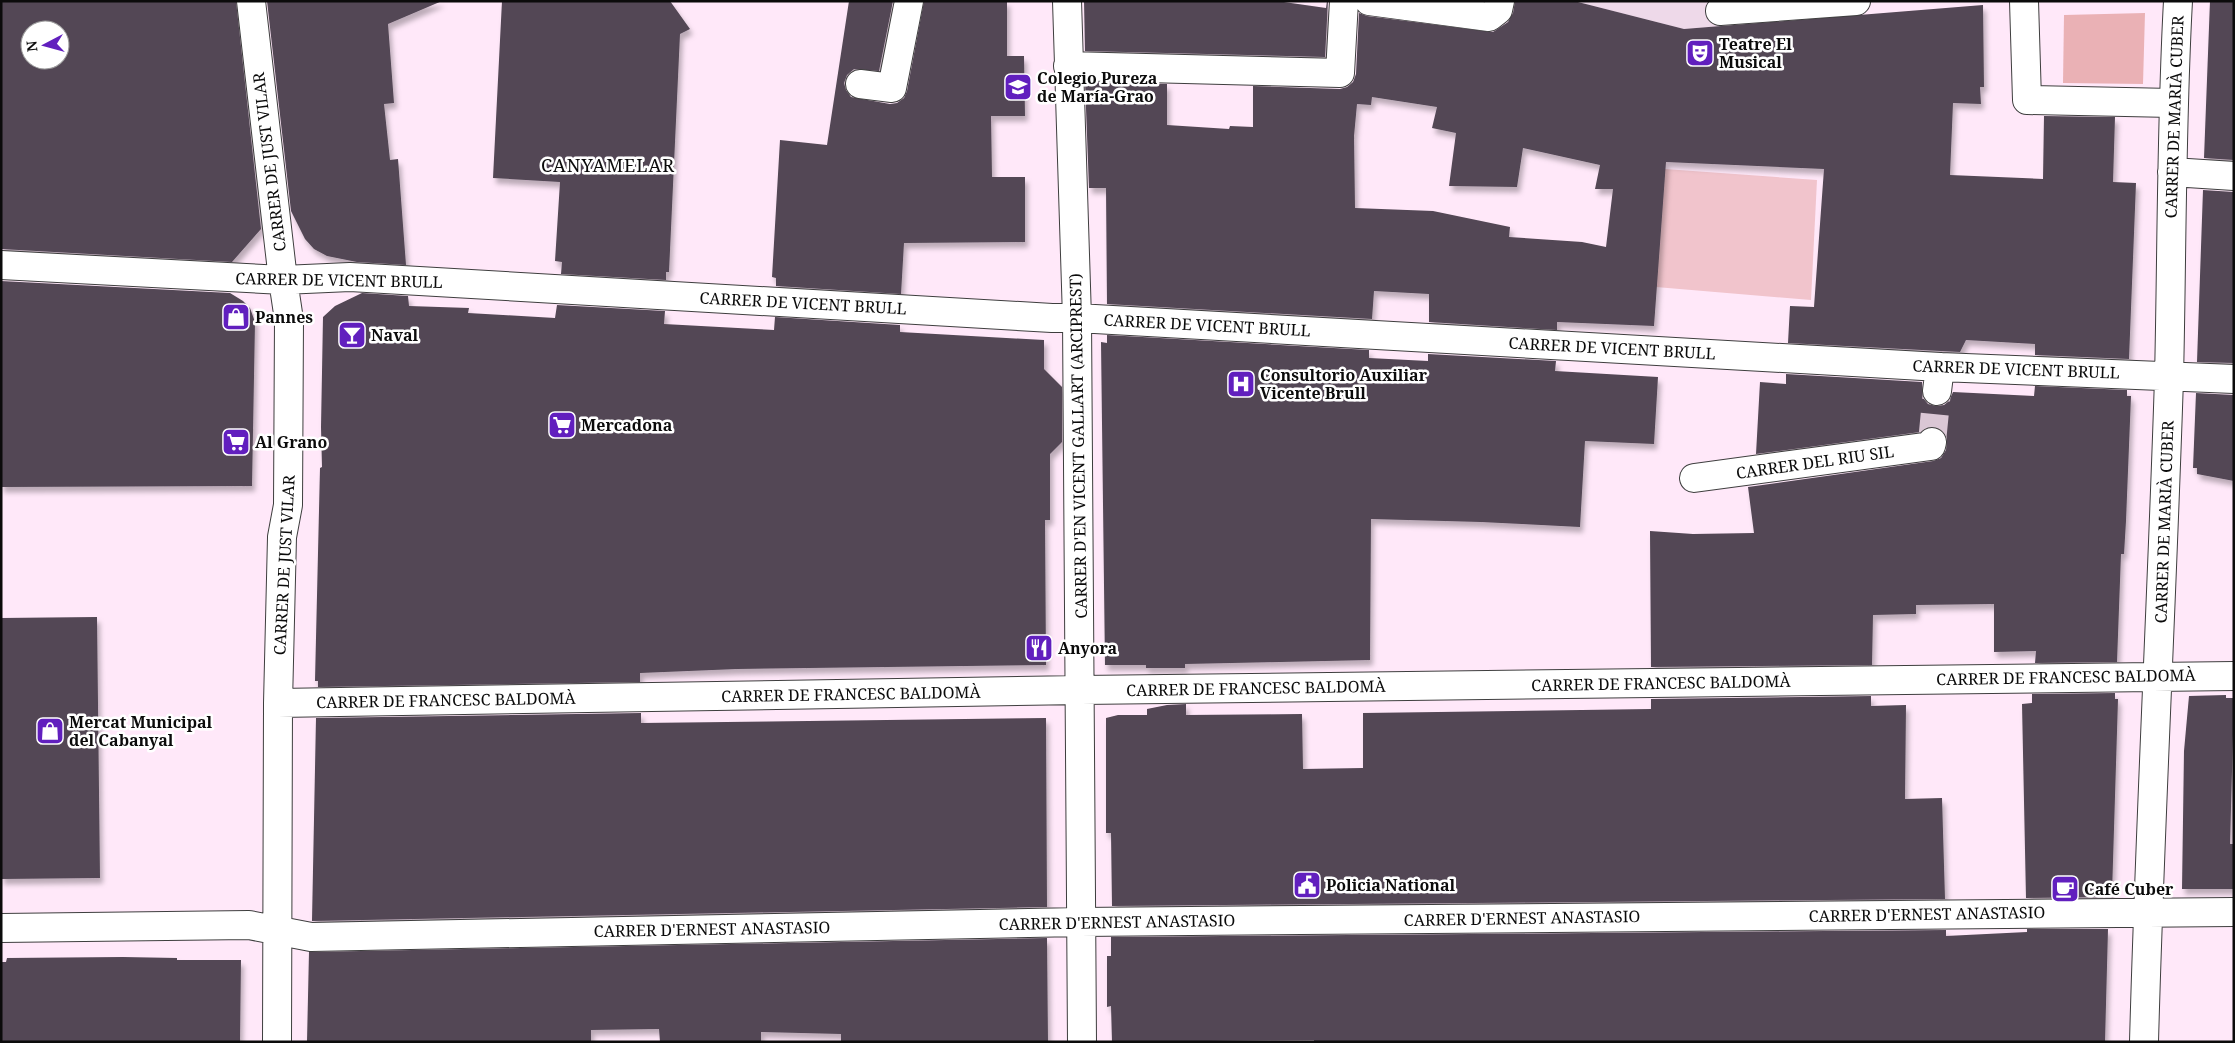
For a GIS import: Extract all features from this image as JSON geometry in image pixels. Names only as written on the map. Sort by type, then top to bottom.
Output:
[{"type":"street","name":"CARRER DE JUST VILAR","points":[[250,1],[289,320],[288,505],[282,537],[278,703],[277,1042]]},
{"type":"street","points":[[860,84],[892,88],[909,1]]},
{"type":"street","name":"CARRER D'EN VICENT GALLART (ARCIPREST)","points":[[1066,1],[1077,318],[1082,1042]]},
{"type":"street","points":[[1068,66],[1340,73],[1344,1]]},
{"type":"street","points":[[1369,1],[1489,17],[1498,10],[1500,1]]},
{"type":"street","points":[[1720,11],[1856,1]]},
{"type":"street","points":[[2024,1],[2027,100],[2172,103]]},
{"type":"street","name":"CARRER DE MARIÀ CUBER","points":[[2144,1042],[2169,375],[2172,103],[2178,1]]},
{"type":"street","points":[[2172,172],[2234,176]]},
{"type":"street","name":"CARRER DE VICENT BRULL","points":[[1,266],[283,280],[350,277],[1032,317],[1077,318],[1938,379],[2169,375],[2234,379]]},
{"type":"street","name":"CARRER DEL RIU SIL","points":[[1694,478],[1931,446],[1932,442]]},
{"type":"street","name":"CARRER DE FRANCESC BALDOMÀ","points":[[278,703],[1080,690],[2234,676]]},
{"type":"street","name":"CARRER D'ERNEST ANASTASIO","points":[[1,928],[250,925],[311,937],[1080,922],[2234,912]]},
{"type":"shaded area","points":[[1574,1],[1719,1],[1721,26],[1684,29]]},
{"type":"shaded area","points":[[2145,13],[2143,84],[2063,83],[2064,15]]},
{"type":"shaded area","points":[[1665,169],[1817,180],[1811,300],[1656,287]]},
{"type":"building","points":[[1,1],[236,1],[261,229],[232,262],[1,249]]},
{"type":"building","points":[[267,1],[442,1],[388,24],[394,103],[384,104],[390,160],[398,159],[406,265],[357,262],[327,256],[314,249],[305,239],[291,211]]},
{"type":"building","points":[[502,1],[670,1],[690,29],[680,34],[669,272],[666,272],[666,280],[561,274],[562,262],[555,261],[560,182],[493,178]]},
{"type":"building","points":[[849,1],[893,1],[879,71],[854,69],[847,75],[844,83],[851,97],[890,104],[897,103],[904,98],[907,91],[924,1],[1007,1],[1007,56],[1024,56],[1025,116],[991,116],[992,177],[1025,177],[1025,242],[904,243],[901,294],[776,286],[776,278],[772,277],[780,140],[827,145]]},
{"type":"building","points":[[1084,1],[1277,1],[1326,8],[1328,1],[1325,57],[1085,51]]},
{"type":"building","points":[[1515,1],[1574,1],[1684,29],[1983,5],[1984,87],[1980,87],[1981,104],[1953,103],[1950,175],[2043,179],[2044,116],[2115,117],[2113,182],[2136,183],[2129,359],[2035,355],[2035,344],[1966,340],[1960,352],[1788,343],[1790,306],[1814,307],[1824,169],[1666,162],[1654,326],[1557,322],[1557,330],[1429,322],[1429,294],[1374,291],[1372,319],[1107,304],[1106,188],[1089,188],[1085,82],[1167,84],[1167,125],[1229,129],[1230,126],[1253,127],[1253,86],[1340,89],[1347,87],[1353,82],[1356,74],[1359,13],[1367,16],[1493,32],[1508,22],[1513,13]],"holes":[[[1372,97],[1437,107],[1432,128],[1456,133],[1449,186],[1517,187],[1523,148],[1600,165],[1595,189],[1613,189],[1606,247],[1582,242],[1509,237],[1510,227],[1433,211],[1355,208],[1354,136],[1357,104],[1371,105]]]},
{"type":"building","points":[[2210,1],[2234,1],[2234,160],[2204,158]]},
{"type":"building","points":[[2203,190],[2234,192],[2234,363],[2197,362]]},
{"type":"building","points":[[1,281],[230,293],[243,301],[250,308],[255,322],[252,486],[1,487]]},
{"type":"building","points":[[362,293],[408,296],[409,306],[469,308],[468,313],[555,318],[557,305],[665,311],[664,324],[774,330],[775,317],[900,325],[900,332],[1044,340],[1044,369],[1062,387],[1062,442],[1050,454],[1050,520],[1045,520],[1046,665],[737,669],[640,673],[640,682],[318,687],[318,681],[315,681],[320,468],[322,467],[323,317],[335,306]]},
{"type":"building","points":[[1107,335],[1369,350],[1369,358],[1428,361],[1428,354],[1556,361],[1555,371],[1658,377],[1654,444],[1585,441],[1580,527],[1371,519],[1370,660],[1185,664],[1185,668],[1146,668],[1146,665],[1105,665],[1101,342],[1107,343]]},
{"type":"building","points":[[1786,374],[1922,382],[1923,398],[1928,404],[1936,406],[1944,405],[1949,401],[1953,392],[2034,396],[2035,386],[2127,390],[2127,396],[2131,396],[2124,554],[2121,554],[2117,662],[2035,663],[2036,651],[1994,652],[1994,604],[1916,605],[1916,614],[1873,615],[1872,665],[1651,667],[1650,531],[1693,534],[1754,533],[1748,487],[1933,461],[1941,458],[1946,450],[1947,438],[1943,431],[1936,427],[1928,427],[1920,432],[1756,454],[1760,382],[1786,384]]},
{"type":"building","points":[[2196,393],[2234,395],[2234,481],[2197,474],[2197,468],[2193,468]]},
{"type":"building","name":"Mercat Municipal del Cabanyal","points":[[97,617],[100,878],[1,879],[1,618]]},
{"type":"building","points":[[2115,693],[2115,699],[2118,699],[2112,894],[2109,894],[2109,897],[2026,898],[2022,704],[2032,703],[2032,694]]},
{"type":"building","points":[[2226,695],[2226,698],[2234,698],[2230,844],[2234,844],[2234,889],[2182,889],[2184,751],[2189,696]]},
{"type":"building","points":[[1871,696],[1871,706],[1906,705],[1905,799],[1942,798],[1945,899],[1112,906],[1111,833],[1106,833],[1106,718],[1118,715],[1147,715],[1147,709],[1186,704],[1186,715],[1302,714],[1303,769],[1363,768],[1363,713],[1651,709],[1651,699]]},
{"type":"building","points":[[641,713],[641,723],[1046,718],[1047,907],[312,921],[316,718]]},
{"type":"building","points":[[2027,929],[2108,929],[2105,1042],[1314,1042],[1314,1040],[1112,1042],[1111,1006],[1107,1007],[1107,956],[1111,956],[1111,937],[1946,930],[1946,936],[2027,932]]},
{"type":"building","points":[[1047,938],[1048,1042],[841,1042],[841,1034],[761,1032],[761,1042],[660,1042],[659,1029],[591,1030],[591,1042],[307,1042],[309,952]]},
{"type":"building","points":[[7,958],[177,958],[177,960],[241,960],[240,1042],[1,1042],[1,962],[6,962]]},
{"type":"tunnel","points":[[1932,442],[1937,391]]},
{"type":"place","name":"Teatre El Musical","points":[[1700,53]]},
{"type":"place","name":"Colegio Pureza de María-Grao","points":[[1018,87]]},
{"type":"place","name":"Pannes","points":[[236,317]]},
{"type":"place","name":"Naval","points":[[352,335]]},
{"type":"place","name":"Consultorio Auxiliar Vicente Brull","points":[[1241,384]]},
{"type":"place","name":"Mercadona","points":[[562,425]]},
{"type":"place","name":"Al Grano","points":[[236,442]]},
{"type":"place","name":"Anyora","points":[[1039,648]]},
{"type":"place","name":"Mercat Municipal del Cabanyal","points":[[50,731]]},
{"type":"place","name":"Policia National","points":[[1307,885]]},
{"type":"place","name":"Café Cuber","points":[[2065,889]]},
{"type":"district","name":"CANYAMELAR","points":[[608,165]]}]
